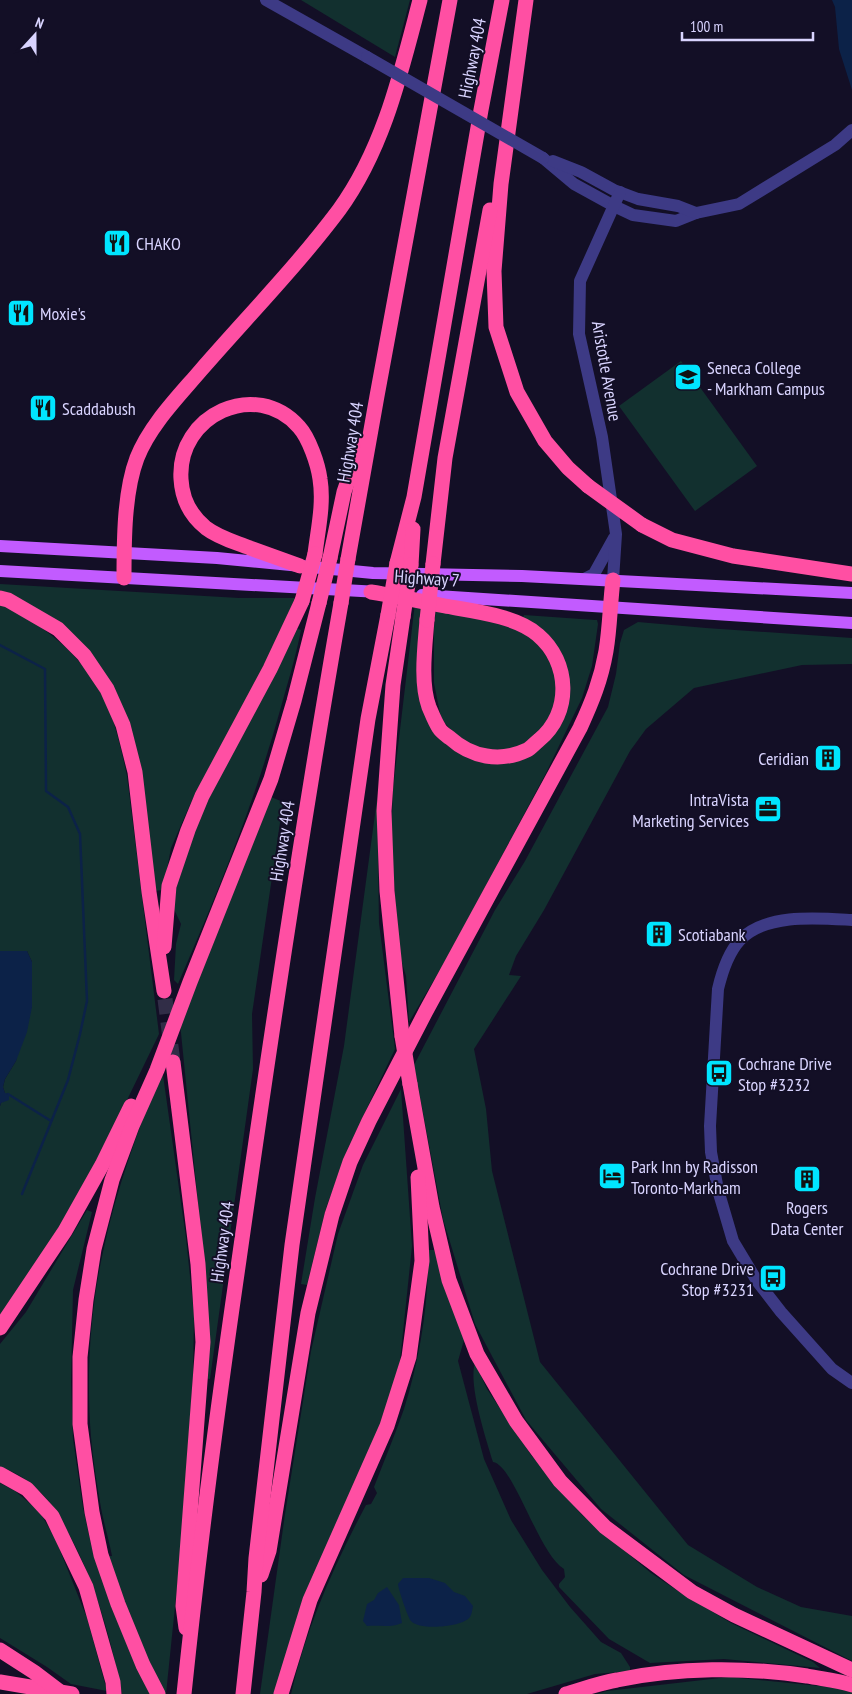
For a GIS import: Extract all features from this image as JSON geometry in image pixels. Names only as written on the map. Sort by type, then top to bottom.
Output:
[{"type":"highway","points":[[124,578],[129,490],[137,459],[147,438],[172,404],[298,260],[344,202],[379,136],[398,85],[420,0]]},
{"type":"highway","name":"Highway 404","points":[[184,1694],[219,1393],[289,912],[348,559],[450,0]]},
{"type":"highway","name":"Highway 404","points":[[396,616],[414,497],[502,0]]},
{"type":"highway","points":[[371,592],[472,610],[512,620],[538,634],[553,651],[563,674],[564,696],[553,725],[544,736],[527,750],[505,756],[488,757],[472,753],[458,746],[439,728],[428,706],[425,688],[427,620],[433,564],[445,458],[513,85],[526,0]]},
{"type":"highway","points":[[513,85],[501,184],[494,271],[496,327],[518,392],[546,441],[568,468],[588,486],[642,525],[672,540],[733,556],[852,574]]},
{"type":"highway","points":[[158,1694],[143,1665],[101,1555],[92,1512],[80,1424],[80,1357],[94,1249],[112,1180],[132,1126],[157,1070],[271,779],[294,701],[319,603],[344,492],[377,396]]},
{"type":"highway","points":[[0,598],[8,600],[58,628],[84,654],[106,689],[123,725],[135,772],[149,892],[164,995],[164,932],[169,886],[202,796],[270,669],[302,601],[315,554],[322,508],[320,478],[311,447],[300,427],[280,412],[261,406],[241,404],[218,411],[204,422],[185,448],[180,471],[182,492],[189,510],[204,527],[219,537],[300,566]]},
{"type":"highway","points":[[254,1592],[269,1551],[308,1313],[332,1215],[350,1162],[422,1019],[584,719],[596,693],[606,650],[613,580]]},
{"type":"highway","points":[[396,616],[384,811],[386,891],[402,1036],[432,1207],[449,1280],[477,1354],[516,1421],[560,1481],[605,1527],[692,1592],[734,1615],[852,1670]]},
{"type":"highway","points":[[243,1694],[256,1558],[292,1245],[368,720],[396,616]]},
{"type":"highway","points":[[0,1328],[65,1231],[102,1165],[190,982]]},
{"type":"highway","points":[[172,1062],[198,1264],[202,1342],[183,1606],[189,1650]]},
{"type":"highway","points":[[281,1694],[310,1600],[387,1426],[408,1357],[422,1262],[418,1174],[410,1084]]},
{"type":"highway","points":[[0,1474],[27,1488],[52,1516],[86,1587],[113,1682],[114,1694]]},
{"type":"highway","points":[[0,1650],[63,1694]]},
{"type":"highway","points":[[566,1694],[617,1680],[646,1675],[723,1670],[780,1672],[840,1681],[852,1685]]},
{"type":"highway","points":[[0,1682],[72,1694]]},
{"type":"main road","name":"Highway 7","points":[[0,546],[125,552],[373,573],[613,580],[852,593]]},
{"type":"main road","name":"Highway 7","points":[[0,571],[371,592],[852,623]]},
{"type":"street","points":[[266,0],[543,158],[582,172],[620,192],[638,199],[678,206],[696,214]]},
{"type":"street","points":[[543,158],[574,184],[614,206],[633,215],[676,221],[696,214],[739,204],[835,145],[852,130]]},
{"type":"street","name":"Aristotle Avenue","points":[[613,580],[616,534],[602,437],[579,334],[580,281],[620,192]]},
{"type":"street","points":[[584,579],[594,574],[616,534]]},
{"type":"street","points":[[852,920],[787,919],[755,930],[741,939],[732,951],[723,970],[718,989],[710,1126],[711,1152],[718,1190],[733,1241],[744,1262],[756,1281],[813,1350],[836,1373],[852,1383]]},
{"type":"green space","points":[[301,0],[410,0],[395,57]]},
{"type":"green space","points":[[681,361],[757,466],[695,511],[619,406]]},
{"type":"green space","points":[[0,584],[239,598],[295,598],[276,643],[192,800],[171,848],[163,890],[154,891],[131,731],[79,641],[2,592]]},
{"type":"green space","points":[[415,603],[425,604],[430,724],[447,745],[466,756],[540,746],[567,672],[522,620],[524,615],[597,620],[598,624],[592,666],[582,698],[546,773],[450,953],[409,1022],[406,976],[399,953],[391,841],[393,789]]},
{"type":"green space","points":[[0,604],[37,625],[62,644],[94,681],[109,709],[127,776],[159,1034],[112,1131],[73,1204],[19,1293],[0,1318],[0,1106],[5,1093],[3,1087],[5,1079],[16,1061],[32,962],[27,951],[0,951]]},
{"type":"green space","points":[[436,608],[513,628],[534,638],[555,669],[559,690],[552,714],[538,734],[523,744],[510,749],[489,750],[474,747],[458,739],[441,718],[434,683]]},
{"type":"green space","points":[[638,622],[852,638],[852,664],[802,665],[694,688],[646,729],[630,751],[544,910],[516,956],[509,975],[521,976],[474,1049],[486,1109],[492,1171],[540,1362],[688,1545],[757,1587],[801,1607],[852,1616],[852,1661],[684,1575],[601,1509],[526,1420],[475,1324],[443,1219],[414,1065],[495,910],[525,861],[608,707],[624,630]]},
{"type":"green space","points":[[295,628],[301,630],[297,649],[271,742],[221,882],[178,984],[174,980],[176,944],[181,924],[172,905],[181,861],[202,806]]},
{"type":"green space","points":[[271,797],[283,802],[252,1014],[253,1069],[210,1379],[204,1378],[204,1263],[180,1023]]},
{"type":"green space","points":[[377,799],[379,923],[395,1049],[348,1148],[326,1208],[307,1285],[301,1284],[315,1198],[344,1046]]},
{"type":"green space","points":[[162,1068],[186,1238],[194,1315],[193,1376],[180,1558],[166,1694],[122,1694],[108,1632],[95,1592],[79,1553],[60,1517],[49,1501],[30,1483],[15,1473],[0,1467],[0,1344],[26,1312],[87,1210],[92,1212],[73,1290],[71,1382],[73,1439],[83,1508],[94,1557],[112,1556],[101,1508],[91,1437],[89,1367],[92,1320],[99,1274],[114,1205]]},
{"type":"green space","points":[[401,1089],[412,1246],[400,1361],[380,1430],[276,1694],[260,1694],[285,1514],[311,1351],[338,1234],[363,1165]]},
{"type":"green space","points":[[428,1250],[434,1250],[464,1340],[458,1361],[484,1459],[511,1520],[542,1570],[570,1607],[601,1642],[621,1653],[630,1667],[630,1671],[595,1674],[527,1694],[291,1694],[297,1669],[322,1597],[366,1505],[371,1504],[377,1493],[374,1487],[404,1409],[419,1350],[427,1290]]},
{"type":"green space","points":[[475,1363],[487,1389],[531,1455],[582,1515],[651,1573],[678,1591],[731,1623],[813,1662],[820,1668],[724,1659],[650,1663],[609,1639],[559,1587],[559,1584],[565,1577],[564,1569],[554,1560],[545,1546],[509,1478],[501,1467],[493,1462],[482,1426],[476,1397],[473,1372]]},
{"type":"green space","points":[[0,1483],[15,1491],[39,1511],[55,1538],[87,1618],[107,1691],[71,1684],[0,1638]]},
{"type":"green space","points":[[729,1677],[839,1688],[852,1692],[852,1694],[597,1694],[607,1691]]},
{"type":"water","points":[[832,0],[852,0],[852,90],[839,49],[835,7]]},
{"type":"water","points":[[0,951],[27,951],[32,962],[32,1007],[27,1032],[16,1061],[5,1079],[3,1087],[5,1093],[9,1094],[9,1100],[1,1103],[0,1106]]},
{"type":"water","points":[[403,1578],[429,1578],[445,1583],[454,1592],[465,1596],[473,1606],[470,1617],[450,1625],[431,1627],[416,1624],[410,1619],[398,1584]]},
{"type":"water","points":[[387,1587],[399,1605],[402,1623],[390,1626],[367,1626],[363,1621],[367,1604]]},
{"type":"waterway","points":[[0,645],[45,669],[46,791],[68,807],[80,834],[87,1001],[68,1080],[22,1194]]},
{"type":"waterway","points":[[8,1094],[51,1121]]},
{"type":"tunnel","points":[[165,999],[173,1062]]},
{"type":"place","name":"CHAKO","points":[[117,243]]},
{"type":"place","name":"Moxie's","points":[[21,313]]},
{"type":"place","name":"Seneca College - Markham Campus","points":[[688,377]]},
{"type":"place","name":"Scaddabush","points":[[43,408]]},
{"type":"place","name":"Ceridian","points":[[828,758]]},
{"type":"place","name":"IntraVista Marketing Services","points":[[768,809]]},
{"type":"place","name":"Scotiabank","points":[[659,934]]},
{"type":"place","name":"Cochrane Drive Stop #3232","points":[[719,1073]]},
{"type":"place","name":"Park Inn by Radisson Toronto-Markham","points":[[612,1176]]},
{"type":"place","name":"Rogers Data Center","points":[[807,1179]]},
{"type":"place","name":"Cochrane Drive Stop #3231","points":[[773,1278]]}]
